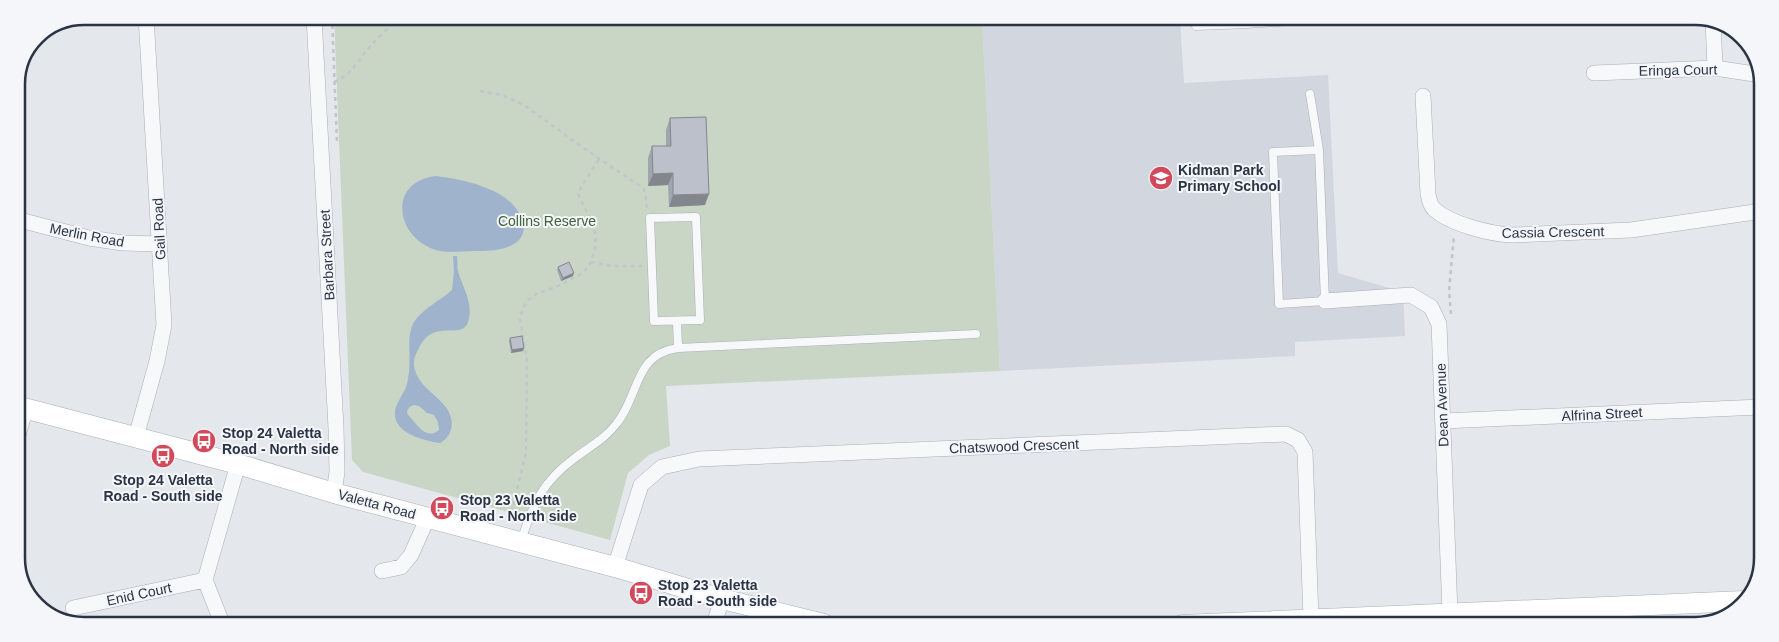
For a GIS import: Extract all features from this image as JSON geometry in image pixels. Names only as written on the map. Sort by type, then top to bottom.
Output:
[{"type":"street","name":"Gail Road","points":[[136,437],[157,361],[164,325],[147,25]]},
{"type":"street","name":"Barbara Street","points":[[314,25],[336,428],[337,472],[334,493]]},
{"type":"street","points":[[1713,28],[1715,68]]},
{"type":"street","name":"Eringa Court","points":[[1594,73],[1715,68],[1753,74]]},
{"type":"street","name":"Cassia Crescent","points":[[1423,96],[1428,194],[1432,207],[1442,215],[1458,222],[1496,234],[1542,235],[1631,230],[1754,212]]},
{"type":"street","name":"Merlin Road","points":[[25,221],[89,238],[123,243],[159,244]]},
{"type":"street","name":"Dean Avenue","points":[[1325,301],[1411,295],[1431,307],[1439,324],[1450,613]]},
{"type":"street","name":"Alfrina Street","points":[[1443,421],[1754,407]]},
{"type":"street","name":"Valetta Road","points":[[25,408],[238,464],[334,493],[615,566],[722,599],[795,617]]},
{"type":"street","name":"Chatswood Crescent","points":[[615,566],[641,485],[662,467],[699,459],[1286,434],[1298,440],[1305,452],[1310,617]]},
{"type":"street","points":[[220,617],[205,580],[238,464]]},
{"type":"street","points":[[382,571],[401,567],[411,555],[428,517]]},
{"type":"street","name":"Enid Court","points":[[73,608],[205,580]]},
{"type":"street","points":[[716,617],[722,599]]},
{"type":"street","points":[[1357,617],[1735,601]]},
{"type":"lane","points":[[1196,26],[1206,25]]},
{"type":"lane","points":[[1310,94],[1318,150],[1325,301],[1279,304],[1273,152],[1318,150]]},
{"type":"lane","points":[[696,217],[700,320],[654,320],[650,218],[696,217]]},
{"type":"lane","points":[[677,321],[678,348]]},
{"type":"lane","points":[[521,542],[535,502],[552,477],[600,441],[617,424],[626,410],[641,372],[651,358],[665,349],[976,334]]},
{"type":"path","points":[[332,25],[334,82]]},
{"type":"path","points":[[318,82],[334,82],[345,77],[368,48],[391,25]]},
{"type":"path","points":[[480,91],[502,95],[524,105],[643,188],[646,209],[650,218]]},
{"type":"path","points":[[510,520],[526,452],[527,360],[520,319],[527,301],[536,294],[556,287],[583,273],[591,262],[596,236],[592,222],[578,194],[599,158]]},
{"type":"path","points":[[1451,321],[1450,291],[1454,236],[1458,222]]},
{"type":"path","points":[[591,262],[612,266],[644,266]]},
{"type":"shaded area","name":"Kidman Park Primary School","points":[[982,25],[1180,25],[1184,83],[1328,75],[1338,273],[1403,292],[1405,336],[1295,342],[1295,356],[1000,371]]},
{"type":"green space","name":"Collins Reserve","points":[[334,25],[982,25],[1000,371],[666,386],[670,446],[649,455],[628,473],[610,540],[363,472],[352,460]]},
{"type":"water","points":[[436,176],[477,185],[501,195],[509,201],[521,217],[524,225],[520,239],[512,245],[488,251],[438,251],[420,242],[410,232],[404,221],[402,209],[404,197],[410,187],[421,180]]},
{"type":"water","points":[[453,256],[457,256],[458,271],[469,302],[468,322],[460,330],[440,331],[425,339],[414,361],[418,378],[444,405],[452,420],[451,431],[445,440],[440,443],[418,438],[404,430],[395,419],[395,411],[408,381],[409,340],[414,322],[417,317],[452,290]],"holes":[[[414,405],[419,406],[427,413],[434,415],[438,422],[439,430],[430,434],[426,433],[409,416],[407,413],[409,408]]]},
{"type":"building","points":[[706,117],[709,194],[673,195],[673,173],[653,174],[652,146],[671,146],[670,118]]},
{"type":"building","points":[[569,262],[574,273],[563,278],[558,267]]},
{"type":"building","points":[[522,336],[524,348],[512,350],[510,338]]},
{"type":"place","name":"Kidman Park Primary School","points":[[1161,178]]},
{"type":"place","name":"Stop 24 Valetta Road - North side","points":[[204,441]]},
{"type":"place","name":"Stop 24 Valetta Road - South side","points":[[163,456]]},
{"type":"place","name":"Stop 23 Valetta Road - North side","points":[[442,508]]},
{"type":"place","name":"Stop 23 Valetta Road - South side","points":[[641,593]]}]
